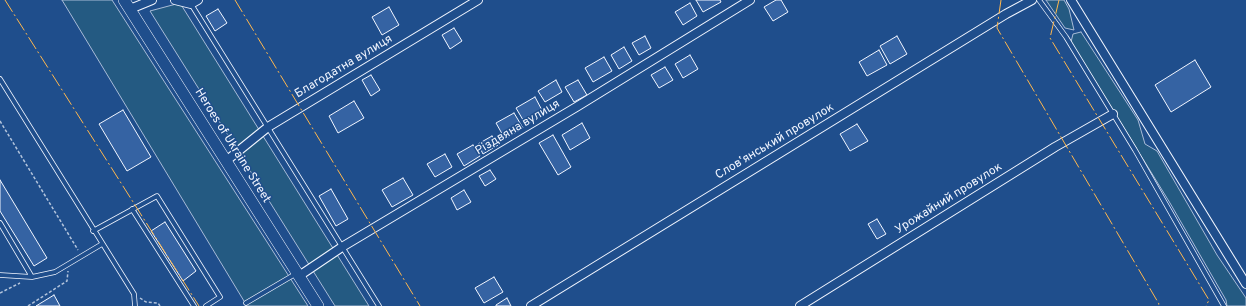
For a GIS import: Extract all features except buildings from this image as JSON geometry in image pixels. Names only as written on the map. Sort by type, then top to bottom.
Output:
[{"type":"main road","name":"Heroes of Ukraine Street","points":[[127,4],[318,306]]},
{"type":"street","points":[[127,4],[152,0]]},
{"type":"street","points":[[175,0],[192,1]]},
{"type":"street","name":"Благодатна вулиця","points":[[226,161],[268,127],[478,0]]},
{"type":"street","name":"Різдвяна вулиця","points":[[298,275],[750,0]]},
{"type":"street","name":"Словʼянський провулок","points":[[531,306],[1006,14],[1032,0]]},
{"type":"street","points":[[1071,0],[1246,284]]},
{"type":"street","name":"Урожайний провулок","points":[[800,306],[1055,147],[1113,114]]},
{"type":"lane","points":[[1038,0],[1066,37],[1113,114],[1190,244],[1224,306]]},
{"type":"lane","points":[[192,1],[379,306]]},
{"type":"lane","points":[[0,79],[93,231],[134,294],[135,306]]},
{"type":"lane","points":[[93,231],[157,196],[220,297],[206,306]]},
{"type":"lane","points":[[132,209],[194,306]]},
{"type":"lane","points":[[0,223],[32,277]]},
{"type":"lane","points":[[0,275],[32,277],[55,272],[102,244]]},
{"type":"lane","points":[[246,303],[298,275]]},
{"type":"path","points":[[0,120],[82,257]]},
{"type":"path","points":[[28,306],[67,281],[68,265]]},
{"type":"path","points":[[0,293],[32,277]]},
{"type":"path","points":[[134,294],[146,302],[158,303],[160,306]]},
{"type":"shaded area","points":[[62,0],[112,0],[308,306],[247,306]]},
{"type":"shaded area","points":[[1046,0],[1064,0],[1069,9],[1074,30],[1065,28]]},
{"type":"shaded area","points":[[180,3],[369,306],[335,306],[150,11]]},
{"type":"shaded area","points":[[1081,32],[1138,120],[1145,144],[1157,151],[1217,255],[1246,298],[1246,306],[1227,306],[1226,300],[1170,203],[1071,42],[1073,34]]},
{"type":"power","points":[[5,0],[199,306]]},
{"type":"power","points":[[235,0],[420,306]]},
{"type":"power","points":[[1001,0],[997,28],[1159,304],[1158,306]]},
{"type":"power","points":[[1059,0],[1050,38],[1209,300],[1206,306]]}]
